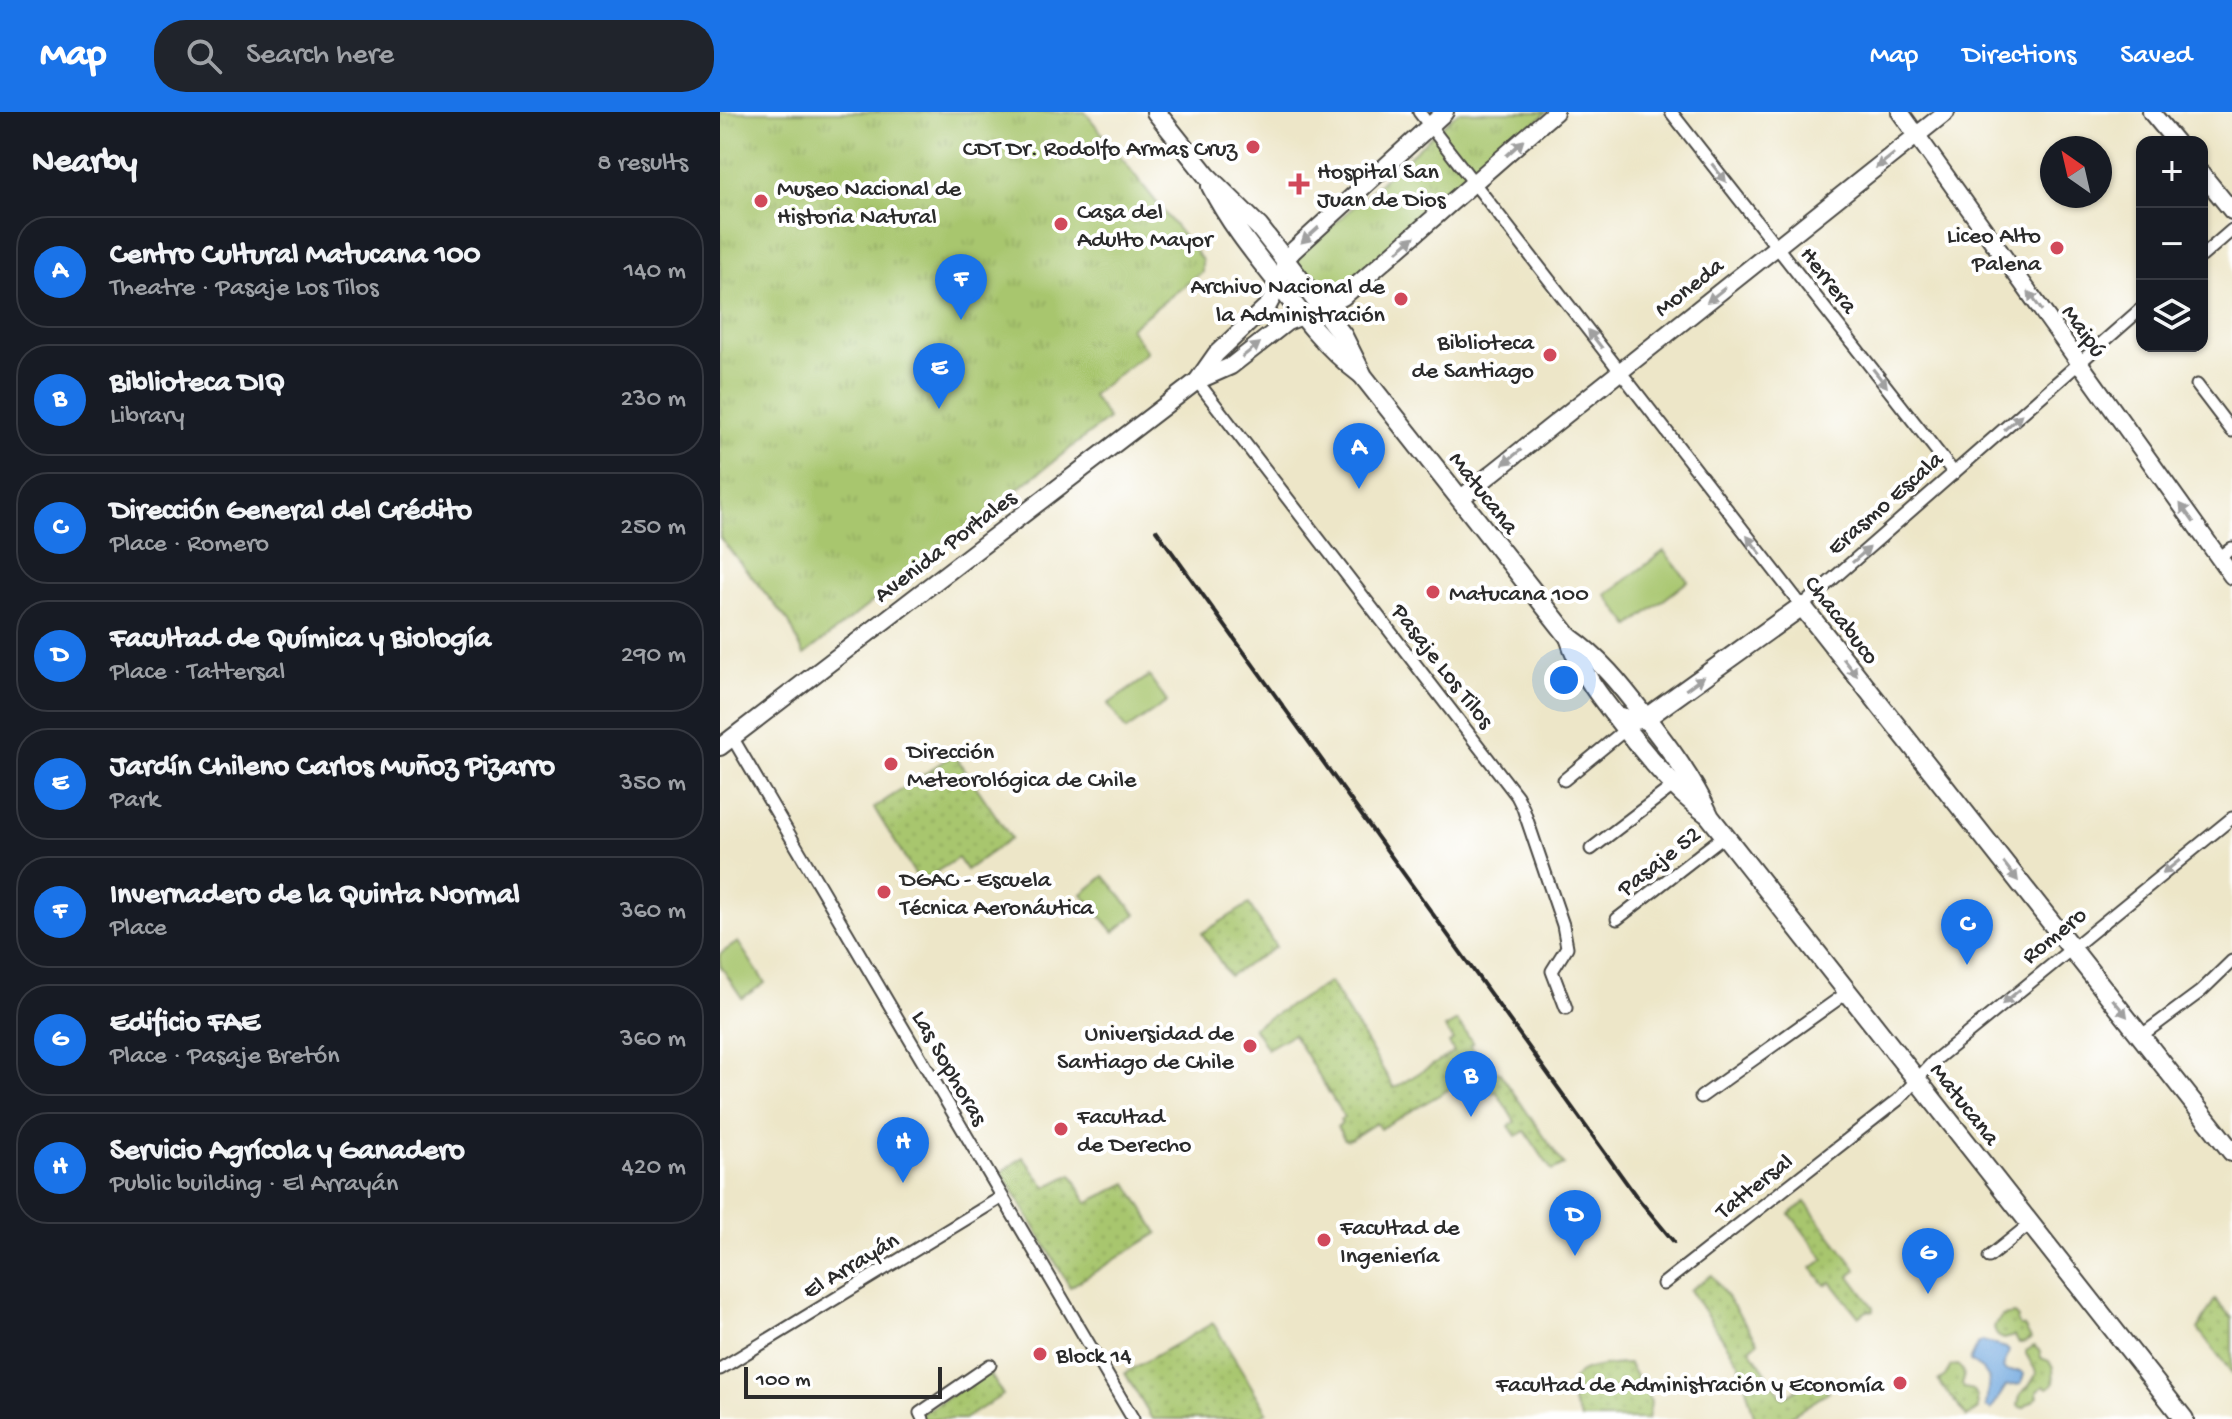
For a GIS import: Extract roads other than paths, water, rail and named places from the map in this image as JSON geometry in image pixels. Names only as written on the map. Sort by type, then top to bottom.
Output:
[{"type":"main road","name":"Matucana","points":[[1156,112],[1207,176],[1259,227],[1285,260],[1343,336],[1363,376],[1569,637],[1604,666],[1646,718],[1684,768],[1710,817]]},
{"type":"main road","name":"Matucana","points":[[1207,176],[1233,225],[1279,285],[1337,356],[1363,376]]},
{"type":"main road","name":"Erasmo Escala","points":[[1646,718],[1802,606]]},
{"type":"main road","name":"Chacabuco","points":[[1802,606],[2232,1152]]},
{"type":"main road","name":"Matucana","points":[[1569,637],[1583,673],[1621,723],[1673,786],[1710,817],[1725,835],[2184,1419]]},
{"type":"main road","points":[[1621,723],[1646,718]]},
{"type":"street","points":[[1285,260],[1425,119],[1445,112]]},
{"type":"street","name":"Avenida Portales","points":[[726,742],[1197,381],[1231,366],[1287,322],[1343,297],[1555,112]]},
{"type":"street","name":"Herrera","points":[[1671,112],[1954,473]]},
{"type":"street","name":"Maipú","points":[[1900,112],[2079,363],[2226,553],[2232,576]]},
{"type":"street","name":"Moneda","points":[[1460,499],[1946,112]]},
{"type":"street","points":[[2151,112],[2171,136]]},
{"type":"street","name":"Chacabuco","points":[[1425,119],[1802,606]]},
{"type":"street","points":[[2208,181],[2232,211]]},
{"type":"street","points":[[2208,251],[2232,230]]},
{"type":"street","name":"Avenida Portales","points":[[1197,381],[1216,354],[1269,304],[1279,285],[1285,260]]},
{"type":"street","name":"Erasmo Escala","points":[[1802,606],[2136,313]]},
{"type":"street","name":"Pasaje Los Tilos","points":[[1197,381],[1517,796],[1563,925],[1567,947],[1552,971],[1566,1008]]},
{"type":"street","points":[[2197,385],[2232,431]]},
{"type":"street","points":[[1564,780],[1621,723]]},
{"type":"street","name":"Las Sophoras","points":[[726,742],[1133,1419]]},
{"type":"street","points":[[1591,849],[1673,786]]},
{"type":"street","name":"Romero","points":[[1871,1123],[1898,1100],[1934,1061],[2232,818]]},
{"type":"street","name":"Pasaje 52","points":[[1617,919],[1725,835]]},
{"type":"street","points":[[2142,1035],[2200,992],[2232,961]]},
{"type":"street","points":[[1701,1097],[1848,992]]},
{"type":"street","name":"Tattersal","points":[[1663,1284],[1871,1123]]},
{"type":"street","name":"El Arrayán","points":[[720,1369],[1002,1197]]},
{"type":"street","points":[[1989,1257],[2030,1224]]},
{"type":"street","points":[[923,1419],[920,1413],[990,1365]]},
{"type":"water","points":[[1982,1341],[2006,1348],[2009,1351],[2003,1368],[2024,1374],[2021,1384],[2006,1386],[1991,1410],[1986,1407],[1989,1379],[1983,1370],[1970,1361]]},
{"type":"railway","points":[[1156,530],[1636,1196],[1674,1242]]},
{"type":"place","name":"CDT Dr. Rodolfo Armas Cruz","points":[[1253,147]]},
{"type":"place","name":"Hospital San Juan de Dios","points":[[1299,184]]},
{"type":"place","name":"Museo Nacional de Historia Natural","points":[[761,201]]},
{"type":"place","name":"Casa del Adulto Mayor","points":[[1061,224]]},
{"type":"place","name":"Liceo Alto Palena","points":[[2057,248]]},
{"type":"place","name":"Archivo Nacional de la Administración","points":[[1401,299]]},
{"type":"place","name":"Invernadero de la Quinta Normal","points":[[961,320]]},
{"type":"place","name":"Biblioteca de Santiago","points":[[1550,355]]},
{"type":"place","name":"Jardín Chileno Carlos Muñoz Pizarro","points":[[939,409]]},
{"type":"place","name":"Centro Cultural Matucana 100","points":[[1359,489]]},
{"type":"place","name":"Matucana 100","points":[[1433,592]]},
{"type":"place","name":"Dirección Meteorológica de Chile","points":[[891,764]]},
{"type":"place","name":"DGAC - Escuela Técnica Aeronáutica","points":[[884,892]]},
{"type":"place","name":"Dirección General del Crédito","points":[[1967,965]]},
{"type":"place","name":"Universidad de Santiago de Chile","points":[[1250,1046]]},
{"type":"place","name":"Biblioteca DIQ","points":[[1471,1117]]},
{"type":"place","name":"Facultad de Derecho","points":[[1061,1129]]},
{"type":"place","name":"Servicio Agrícola y Ganadero","points":[[903,1183]]},
{"type":"place","name":"Facultad de Ingeniería","points":[[1324,1240]]},
{"type":"place","name":"Facultad de Química y Biología","points":[[1575,1256]]},
{"type":"place","name":"Edificio FAE","points":[[1928,1294]]},
{"type":"place","name":"Block 14","points":[[1040,1354]]},
{"type":"place","name":"Facultad de Administración y Economía","points":[[1900,1383]]}]
